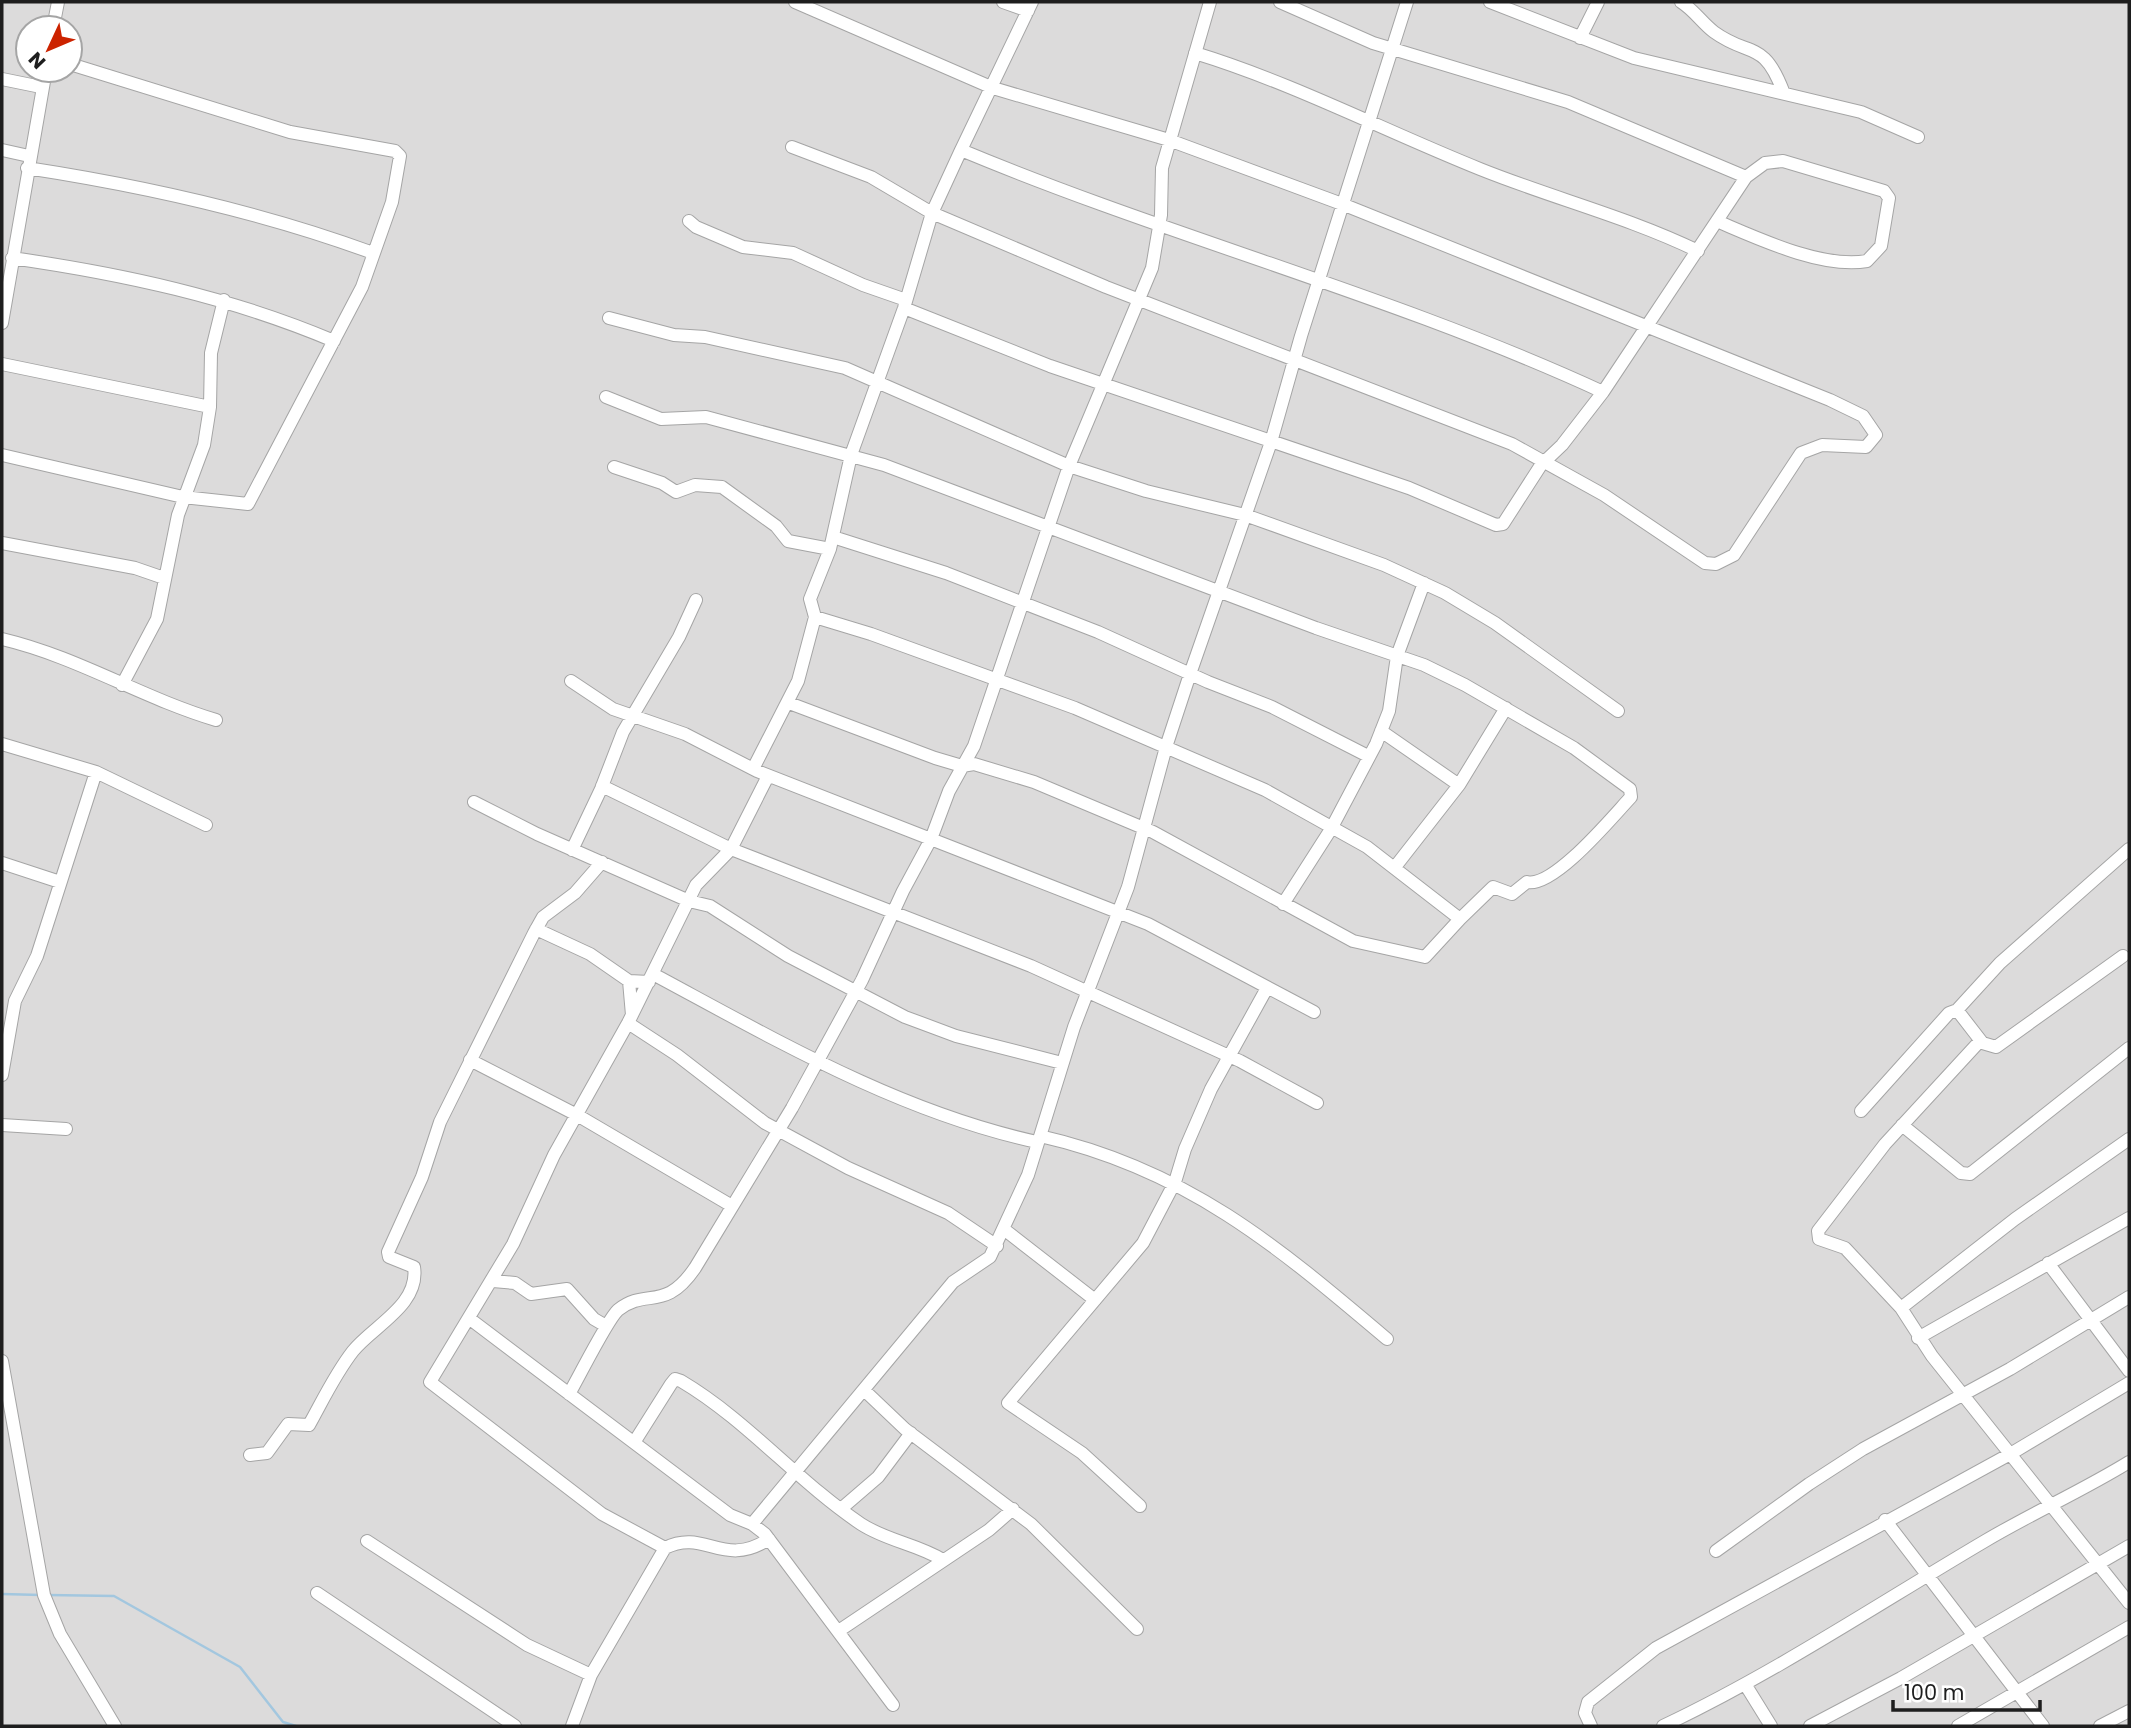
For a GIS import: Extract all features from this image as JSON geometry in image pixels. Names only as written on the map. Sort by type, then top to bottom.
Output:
[{"type":"street","points":[[792,147],[871,177],[932,214],[1140,302],[1489,435],[1546,461],[1640,519],[1694,557],[1716,564],[1727,561],[1739,549],[1801,453],[1822,445],[1866,447],[1876,435],[1863,416],[1830,400],[1342,204],[1170,140],[993,88],[795,2]]},
{"type":"street","points":[[754,768],[789,704],[807,652],[815,617],[810,599],[831,543],[851,455],[905,304],[932,214],[1030,6],[1003,2]]},
{"type":"street","points":[[569,1394],[613,1316],[628,1304],[672,1294],[684,1284],[779,1130],[855,992],[931,839],[949,791],[974,746],[1069,466],[1140,302],[1157,249],[1162,168],[1210,2]]},
{"type":"street","points":[[1280,2],[1339,29],[1393,48],[1568,102],[1746,177]]},
{"type":"street","points":[[752,1524],[953,1282],[981,1266],[997,1247],[1005,1230],[1028,1175],[1062,1063],[1118,912],[1166,747],[1271,442],[1301,336],[1407,2]]},
{"type":"street","points":[[1490,2],[1634,58],[1783,91],[1861,112],[1918,137]]},
{"type":"street","points":[[1580,38],[1598,2]]},
{"type":"street","points":[[1681,2],[1694,10],[1712,31],[1760,53],[1770,62],[1783,91]]},
{"type":"street","points":[[1195,52],[1281,83],[1368,123],[1516,182],[1666,236],[1698,251]]},
{"type":"street","points":[[2,455],[183,497],[242,505],[252,500],[362,287],[391,202],[399,152],[290,132],[84,68]]},
{"type":"street","points":[[2,79],[41,87]]},
{"type":"street","points":[[2,323],[42,84]]},
{"type":"street","points":[[2,150],[28,162],[320,234],[373,253]]},
{"type":"street","points":[[961,150],[1159,226],[1496,344],[1603,392]]},
{"type":"street","points":[[689,221],[696,228],[743,247],[793,253],[1007,350],[1409,488],[1499,526],[1546,461],[1562,445],[1603,392],[1719,222],[1746,177],[1765,163],[1783,161],[1884,191],[1889,198],[1881,246],[1867,261],[1840,261],[1766,242],[1719,222]]},
{"type":"street","points":[[12,258],[118,275],[224,300],[334,341]]},
{"type":"street","points":[[122,685],[157,619],[183,497],[201,457],[210,407],[211,353],[224,300]]},
{"type":"street","points":[[609,318],[674,335],[705,337],[845,368],[1069,466],[1146,491],[1245,515],[1384,565],[1424,583],[1494,623],[1618,711]]},
{"type":"street","points":[[2,364],[210,407]]},
{"type":"street","points":[[606,397],[661,419],[706,417],[851,455],[1445,674],[1574,748],[1622,781],[1632,793],[1586,845],[1552,875],[1537,883],[1527,882],[1512,894],[1493,887],[1429,954],[1421,957],[1353,942],[1143,827],[1034,782],[974,764],[962,766],[866,734],[789,704]]},
{"type":"street","points":[[614,467],[662,483],[676,492],[695,485],[722,487],[776,526],[788,541],[831,543],[946,573],[1022,605],[1098,632],[1190,674],[1272,707],[1368,756]]},
{"type":"street","points":[[2,543],[135,568],[164,578]]},
{"type":"street","points":[[1283,904],[1331,830],[1381,731],[1389,710],[1397,656],[1424,583]]},
{"type":"street","points":[[572,850],[602,786],[607,767],[696,600]]},
{"type":"street","points":[[815,617],[871,634],[1074,708],[1265,790],[1331,830],[1367,847],[1460,919]]},
{"type":"street","points":[[2,639],[61,655],[94,668],[122,685],[163,703],[216,720]]},
{"type":"street","points":[[571,681],[613,709],[685,734],[731,760],[768,776],[1118,912],[1171,936],[1314,1012]]},
{"type":"street","points":[[1395,867],[1459,785],[1506,708]]},
{"type":"street","points":[[1381,731],[1459,785]]},
{"type":"street","points":[[2,744],[96,772],[206,825]]},
{"type":"street","points":[[2,1075],[15,1001],[37,956],[96,772]]},
{"type":"street","points":[[665,1548],[602,1514],[489,1424],[430,1382],[493,1282],[577,1115],[651,978],[696,885],[731,849],[768,776]]},
{"type":"street","points":[[602,786],[731,849],[1000,952],[1228,1056],[1317,1103]]},
{"type":"street","points":[[474,802],[572,850],[723,913],[788,956],[905,1017],[956,1036],[1062,1063]]},
{"type":"street","points":[[1861,1111],[1941,1020],[1957,1010],[2000,963],[2129,849]]},
{"type":"street","points":[[250,1455],[260,1456],[271,1450],[288,1424],[309,1425],[338,1372],[355,1349],[378,1330],[409,1293],[414,1267],[389,1257],[388,1252],[422,1177],[440,1122],[537,929],[550,910],[575,893],[602,862]]},
{"type":"street","points":[[2,863],[60,883]]},
{"type":"street","points":[[537,929],[584,950],[629,981],[651,978],[817,1062],[923,1107],[1087,1150],[1175,1182],[1245,1225],[1387,1339]]},
{"type":"street","points":[[1957,1010],[1981,1041],[1990,1047],[1996,1047],[2127,957]]},
{"type":"street","points":[[629,981],[630,1019],[779,1130],[848,1168],[948,1213],[997,1247]]},
{"type":"street","points":[[1140,1506],[1083,1453],[1008,1405],[1143,1242],[1175,1182],[1194,1126],[1228,1056],[1267,988]]},
{"type":"street","points":[[1981,1041],[1902,1125],[1829,1215],[1817,1235],[1825,1243],[1845,1248],[1901,1308],[1918,1338],[2012,1452],[2129,1603]]},
{"type":"street","points":[[1902,1125],[1961,1173],[1970,1174],[2129,1048]]},
{"type":"street","points":[[470,1060],[577,1115],[732,1206]]},
{"type":"street","points":[[2,1125],[65,1129]]},
{"type":"street","points":[[1901,1308],[1987,1240],[2129,1139]]},
{"type":"street","points":[[1918,1338],[2129,1218]]},
{"type":"street","points":[[1005,1230],[1095,1300]]},
{"type":"street","points":[[2048,1263],[2129,1371]]},
{"type":"street","points":[[493,1282],[515,1283],[531,1294],[567,1289],[594,1319],[606,1326]]},
{"type":"street","points":[[1717,1551],[1852,1456],[1963,1395],[2129,1297]]},
{"type":"street","points":[[470,1319],[730,1515],[752,1524],[769,1539],[840,1630],[893,1705]]},
{"type":"street","points":[[2,1361],[44,1595],[61,1634],[115,1726]]},
{"type":"street","points":[[635,1441],[676,1379],[727,1414],[795,1473],[878,1534],[909,1547],[925,1549],[943,1560]]},
{"type":"street","points":[[1591,1726],[1585,1713],[1588,1702],[1656,1648],[2012,1452],[2129,1383]]},
{"type":"street","points":[[865,1391],[911,1433],[1013,1509],[1137,1629]]},
{"type":"street","points":[[842,1508],[878,1478],[911,1433]]},
{"type":"street","points":[[1662,1726],[1745,1684],[1983,1542],[2052,1507],[2129,1462]]},
{"type":"street","points":[[840,1630],[989,1531],[1013,1509]]},
{"type":"street","points":[[1885,1520],[2043,1726]]},
{"type":"street","points":[[572,1726],[591,1675],[665,1548],[688,1540],[727,1552],[761,1545],[769,1539]]},
{"type":"street","points":[[367,1541],[411,1567],[527,1645],[591,1675]]},
{"type":"street","points":[[1810,1726],[1974,1636],[2129,1546]]},
{"type":"street","points":[[317,1593],[515,1726]]},
{"type":"street","points":[[1958,1726],[2129,1627]]},
{"type":"street","points":[[1745,1684],[1771,1726]]},
{"type":"street","points":[[2100,1726],[2129,1711]]},
{"type":"shaded area","points":[[2,2],[2129,2],[2129,1726],[2,1726]]},
{"type":"waterway","points":[[2,1594],[41,1595]]},
{"type":"waterway","points":[[48,1595],[114,1596],[240,1667],[283,1722],[296,1726]]}]
